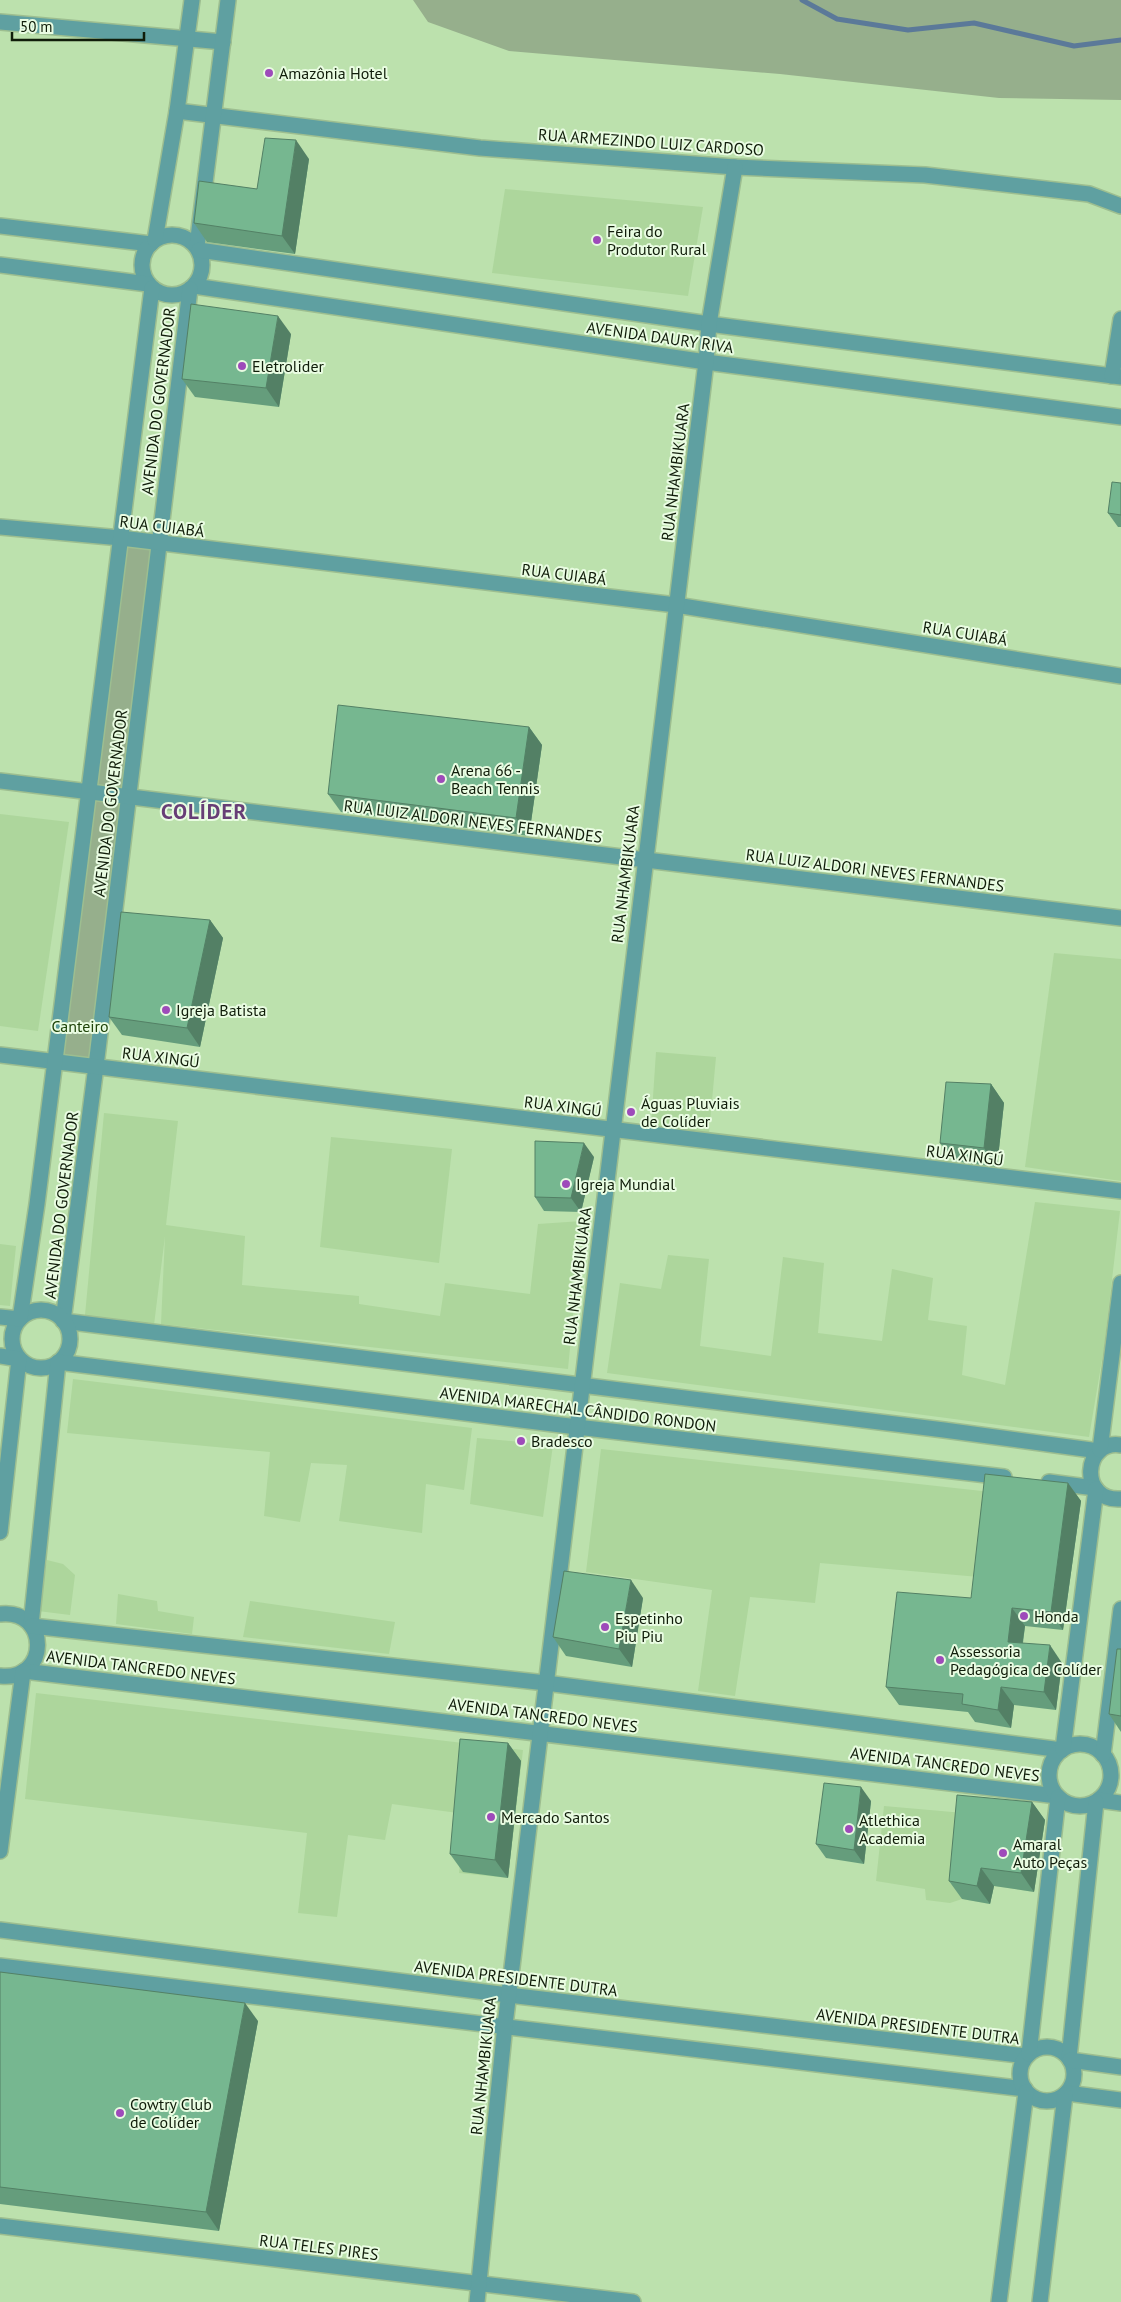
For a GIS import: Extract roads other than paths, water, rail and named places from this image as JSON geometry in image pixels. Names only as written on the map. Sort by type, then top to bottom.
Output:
[{"type":"street","points":[[150,286],[142,267],[144,258],[153,242],[177,111],[192,0]]},
{"type":"street","points":[[0,265],[150,286],[171,295],[192,288],[201,273],[202,264],[198,248],[228,0]]},
{"type":"street","points":[[0,22],[223,42]]},
{"type":"street","name":"RUA ARMEZINDO LUIZ CARDOSO","points":[[177,111],[215,114],[480,148],[735,167],[925,175],[1089,194],[1121,206]]},
{"type":"street","name":"RUA NHAMBIKUARA","points":[[477,2302],[504,2025],[706,362],[709,324],[735,167]]},
{"type":"street","points":[[0,226],[153,242],[172,235],[182,236],[198,248]]},
{"type":"street","name":"AVENIDA DAURY RIVA","points":[[198,248],[709,324],[1117,376]]},
{"type":"street","name":"AVENIDA DO GOVERNADOR","points":[[20,1319],[55,1061],[121,538],[150,286]]},
{"type":"street","name":"AVENIDA DAURY RIVA","points":[[192,288],[706,362],[1121,417]]},
{"type":"street","name":"AVENIDA DO GOVERNADOR","points":[[63,1321],[129,796],[158,543],[192,288]]},
{"type":"street","points":[[1117,376],[1121,319]]},
{"type":"street","name":"RUA CUIABÁ","points":[[0,527],[121,538],[676,605],[1121,676]]},
{"type":"street","name":"RUA LUIZ ALDORI NEVES FERNANDES","points":[[0,781],[1121,918]]},
{"type":"street","name":"RUA XINGÚ","points":[[0,1054],[1121,1191]]},
{"type":"street","points":[[1100,1451],[1121,1283]]},
{"type":"street","points":[[0,1356],[19,1359],[33,1367],[50,1366],[58,1362],[68,1348],[69,1338],[63,1321],[47,1311],[28,1313],[15,1326],[12,1343],[19,1359],[0,1532]]},
{"type":"street","points":[[0,1317],[20,1319]]},
{"type":"street","name":"AVENIDA MARECHAL CÂNDIDO RONDON","points":[[63,1321],[1100,1451]]},
{"type":"street","points":[[0,1852],[24,1672],[36,1656],[38,1646],[37,1635],[31,1625],[58,1362]]},
{"type":"street","name":"AVENIDA MARECHAL CÂNDIDO RONDON","points":[[58,1362],[577,1428],[1016,1479]]},
{"type":"street","points":[[1063,1750],[1095,1488],[1090,1473],[1091,1465],[1100,1451],[1108,1446],[1121,1444]]},
{"type":"street","points":[[1036,1481],[1095,1488],[1110,1499],[1121,1500]]},
{"type":"street","points":[[1103,1756],[1121,1609]]},
{"type":"street","name":"AVENIDA TANCREDO NEVES","points":[[0,1614],[16,1615],[31,1625],[546,1683],[1063,1750]]},
{"type":"street","name":"AVENIDA TANCREDO NEVES","points":[[0,1676],[13,1676],[24,1672],[540,1732],[1058,1797]]},
{"type":"street","points":[[1070,2059],[1097,1801],[1109,1785],[1111,1774],[1109,1764],[1103,1756],[1088,1746],[1071,1746],[1063,1750],[1051,1763],[1049,1782],[1058,1797],[1067,1803],[1077,1806],[1097,1801],[1121,1803]]},
{"type":"street","points":[[1103,1756],[1121,1758]]},
{"type":"street","points":[[999,2302],[1026,2091],[1020,2076],[1021,2069],[1028,2055],[1058,1797]]},
{"type":"street","name":"AVENIDA PRESIDENTE DUTRA","points":[[0,1930],[508,1995],[1028,2055]]},
{"type":"street","points":[[0,1966],[504,2025],[1026,2091],[1040,2101],[1058,2100],[1066,2094],[1074,2081],[1074,2066],[1065,2053],[1050,2047],[1042,2048],[1028,2055]]},
{"type":"street","points":[[1070,2059],[1121,2067]]},
{"type":"street","points":[[1066,2094],[1121,2100]]},
{"type":"street","points":[[1040,2302],[1066,2094]]},
{"type":"street","name":"RUA TELES PIRES","points":[[0,2226],[633,2302]]},
{"type":"waterway","points":[[802,0],[837,19],[908,30],[974,23],[1074,46],[1121,40]]},
{"type":"place","name":"Amazônia Hotel","points":[[269,73]]},
{"type":"place","name":"Feira do Produtor Rural","points":[[597,240]]},
{"type":"place","name":"Eletrolider","points":[[242,366]]},
{"type":"place","name":"Arena 66 - Beach Tennis","points":[[441,779]]},
{"type":"place","name":"Igreja Batista","points":[[166,1010]]},
{"type":"place","name":"Águas Pluviais de Colíder","points":[[631,1112]]},
{"type":"place","name":"Igreja Mundial","points":[[566,1184]]},
{"type":"place","name":"Bradesco","points":[[521,1441]]},
{"type":"place","name":"Honda","points":[[1024,1616]]},
{"type":"place","name":"Espetinho Piu Piu","points":[[605,1627]]},
{"type":"place","name":"Assessoria Pedagógica de Colíder","points":[[940,1660]]},
{"type":"place","name":"Mercado Santos","points":[[491,1817]]},
{"type":"place","name":"Atlethica Academia","points":[[849,1829]]},
{"type":"place","name":"Amaral Auto Peças","points":[[1003,1853]]},
{"type":"place","name":"Cowtry Club de Colíder","points":[[120,2113]]},
{"type":"district","name":"COLÍDER","points":[[204,811]]},
{"type":"park label","name":"Canteiro","points":[[80,1026]]}]
